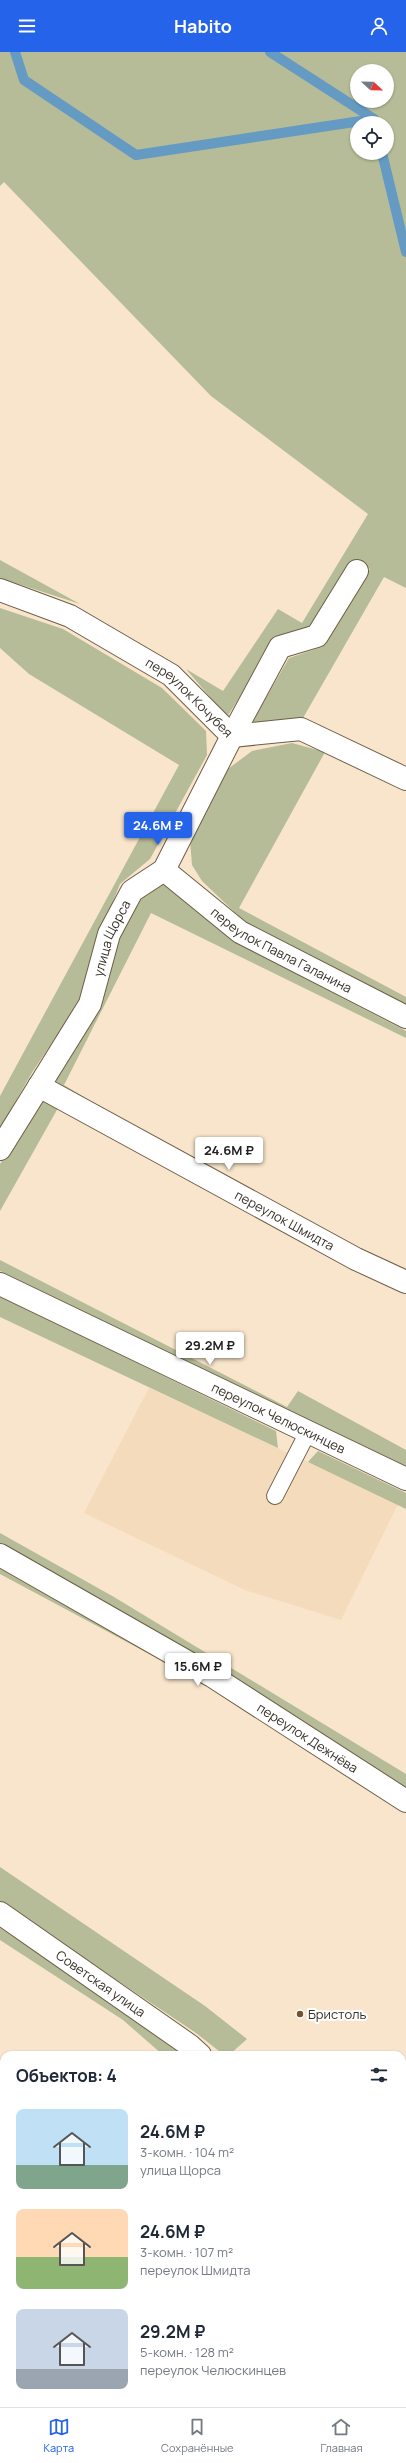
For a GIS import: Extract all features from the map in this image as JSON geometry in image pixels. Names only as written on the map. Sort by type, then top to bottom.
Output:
[{"type":"street","name":"улица Щорса","points":[[0,1149],[90,1004],[110,934],[132,891],[164,870],[232,736],[280,648],[317,636],[357,571]]},
{"type":"street","name":"переулок Кочубея","points":[[0,590],[70,616],[172,675],[232,736],[301,729],[406,779]]},
{"type":"street","name":"переулок Павла Галанина","points":[[164,870],[240,932],[406,1017]]},
{"type":"street","name":"переулок Шмидта","points":[[39,1086],[356,1259],[406,1282]]},
{"type":"street","name":"переулок Челюскинцев","points":[[0,1284],[406,1479]]},
{"type":"street","name":"переулок Дежнёва","points":[[0,1555],[212,1676],[406,1801]]},
{"type":"street","name":"Советская улица","points":[[0,1913],[189,2044],[196,2051]]},
{"type":"lane","points":[[275,1496],[308,1432]]},
{"type":"shaded area","points":[[149,1388],[398,1504],[341,1620],[245,1590],[84,1513]]},
{"type":"green space","points":[[0,52],[406,52],[406,588],[384,577],[303,718],[250,725],[289,658],[322,647],[370,569],[352,560],[309,628],[277,639],[227,717],[186,669],[223,691],[278,609],[302,623],[368,514],[211,396],[4,182],[0,186]]},
{"type":"green space","points":[[0,560],[80,604],[0,578]]},
{"type":"green space","points":[[0,608],[63,629],[162,688],[206,731],[207,755],[150,859],[120,884],[97,941],[81,1000],[33,1071],[0,1128],[0,1096],[179,765],[29,674],[0,648]]},
{"type":"green space","points":[[292,743],[325,752],[239,908],[406,997],[406,1005],[246,923],[202,881],[192,865],[190,840],[228,769],[252,751]]},
{"type":"green space","points":[[165,882],[234,942],[406,1031],[406,1038],[151,913],[64,1085],[132,1126],[50,1083],[116,938],[139,897]]},
{"type":"green space","points":[[43,1099],[58,1108],[0,1211],[0,1164]]},
{"type":"green space","points":[[0,1260],[287,1407],[298,1391],[406,1450],[406,1469],[0,1271]]},
{"type":"green space","points":[[0,1296],[276,1431],[278,1448],[0,1317]]},
{"type":"green space","points":[[318,1451],[406,1493],[406,1509],[308,1462]]},
{"type":"green space","points":[[0,1533],[114,1597],[406,1774],[406,1793],[0,1548]]},
{"type":"green space","points":[[0,1568],[194,1678],[0,1574]]},
{"type":"green space","points":[[0,1867],[205,2006],[247,2039],[234,2051],[219,2051],[196,2033],[0,1902]]},
{"type":"green space","points":[[0,1928],[184,2051],[158,2051],[123,2020],[0,1940]]},
{"type":"waterway","points":[[15,52],[24,80],[136,155],[350,123]]},
{"type":"waterway","points":[[270,52],[369,116]]},
{"type":"waterway","points":[[384,160],[406,252]]},
{"type":"place","name":"Бристоль","points":[[300,2014]]}]
